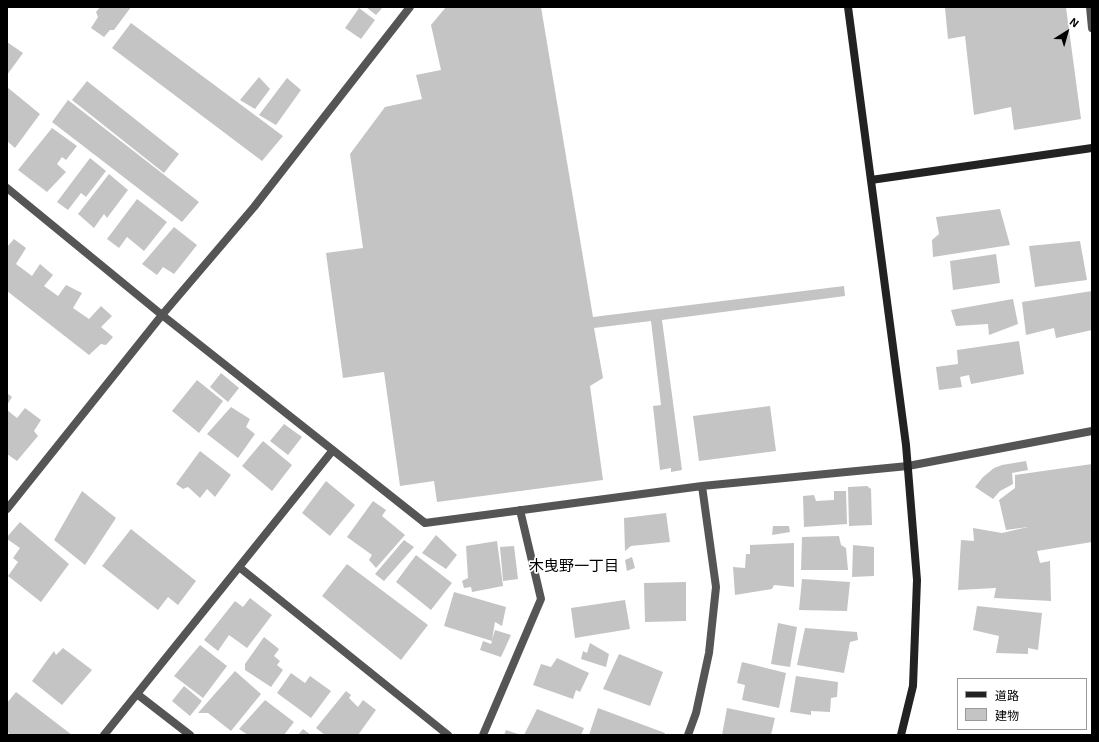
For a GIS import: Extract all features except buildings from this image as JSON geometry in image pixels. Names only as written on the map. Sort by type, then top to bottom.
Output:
[{"type":"street","points":[[7,509],[162,315],[254,207],[410,7]]},
{"type":"street","points":[[848,7],[908,466],[916,588],[913,686],[900,735]]},
{"type":"street","points":[[1090,7],[1092,28]]},
{"type":"street","points":[[871,180],[1092,148]]},
{"type":"street","points":[[7,188],[162,315],[425,523],[702,486],[908,466],[1092,431]]},
{"type":"street","points":[[104,735],[333,450]]},
{"type":"street","points":[[688,735],[696,713],[710,653],[716,587],[702,486]]},
{"type":"street","points":[[483,735],[541,598],[520,510]]},
{"type":"street","points":[[239,567],[448,735]]},
{"type":"street","points":[[137,694],[190,735]]},
{"type":"district","name":"木曳野一丁目","points":[[574,566]]}]
